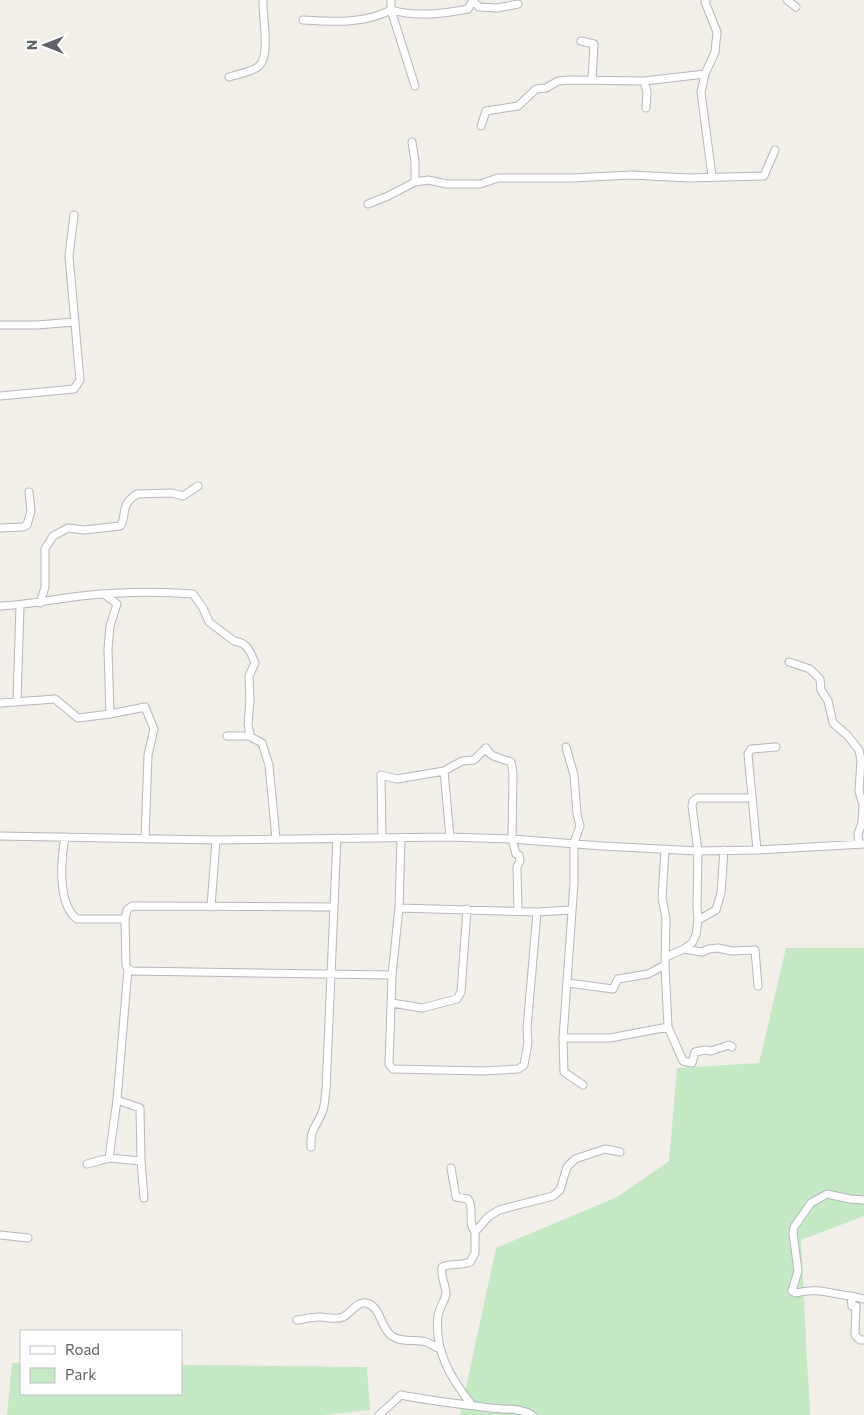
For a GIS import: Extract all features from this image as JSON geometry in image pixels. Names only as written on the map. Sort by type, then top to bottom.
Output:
[{"type":"street","points":[[229,77],[252,70],[259,66],[262,60],[265,50],[263,0]]},
{"type":"street","points":[[391,0],[391,10],[415,86]]},
{"type":"street","points":[[706,0],[705,2],[716,32],[715,52],[704,74],[701,92],[712,176]]},
{"type":"street","points":[[787,0],[796,7]]},
{"type":"street","points":[[303,20],[329,22],[353,20],[378,16],[391,10],[403,13],[430,14],[468,9],[473,1],[478,7],[497,8],[518,4]]},
{"type":"street","points":[[581,41],[594,44],[592,80]]},
{"type":"street","points":[[481,126],[486,111],[518,106],[536,88],[546,88],[558,81],[644,81],[704,74]]},
{"type":"street","points":[[644,81],[647,92],[646,108]]},
{"type":"street","points":[[412,142],[415,161],[415,182]]},
{"type":"street","points":[[368,204],[415,182],[428,180],[446,184],[480,184],[498,178],[573,178],[623,175],[688,178],[712,176],[754,178],[764,176],[775,150]]},
{"type":"street","points":[[0,396],[74,388],[80,380],[69,256],[74,216]]},
{"type":"street","points":[[0,325],[74,322]]},
{"type":"street","points":[[40,603],[45,587],[45,549],[53,536],[68,528],[84,530],[120,526],[124,521],[128,502],[137,494],[172,493],[183,496],[198,486]]},
{"type":"street","points":[[0,528],[24,527],[27,525],[31,511],[29,492]]},
{"type":"street","points":[[0,606],[20,606],[79,596],[104,594],[157,591],[193,594],[203,608],[209,622],[250,649],[255,662],[249,676],[249,736]]},
{"type":"street","points":[[104,594],[117,604],[110,626],[108,649],[110,714]]},
{"type":"street","points":[[17,702],[20,606]]},
{"type":"street","points":[[0,836],[216,840],[450,837],[698,851],[757,850],[861,844],[858,834],[862,823],[863,805],[859,791],[861,760],[859,750],[847,735],[833,723],[828,702],[821,690],[820,679],[810,669],[789,662]]},
{"type":"street","points":[[0,703],[55,699],[78,718],[145,707],[154,729],[148,754],[145,839]]},
{"type":"street","points":[[227,736],[249,736],[262,743],[269,765],[276,839]]},
{"type":"street","points":[[566,747],[574,775],[577,814],[580,826],[574,843],[574,883],[563,1038],[564,1072],[583,1085]]},
{"type":"street","points":[[757,850],[748,754],[750,749],[776,747]]},
{"type":"street","points":[[382,838],[381,775],[397,779],[444,770],[462,761],[474,760],[486,748],[494,756],[511,762],[513,773],[512,839],[520,861],[517,867],[518,912]]},
{"type":"street","points":[[444,770],[450,837]]},
{"type":"street","points":[[666,957],[692,944],[696,935],[698,920],[698,851],[693,801],[698,798],[752,798]]},
{"type":"street","points":[[65,837],[62,854],[63,893],[70,914],[76,919],[125,920]]},
{"type":"street","points":[[311,1148],[310,1133],[318,1123],[323,1109],[326,1089],[337,838]]},
{"type":"street","points":[[401,838],[399,908],[392,975],[389,1064],[393,1069],[518,1069],[524,1065],[528,1043],[527,1029],[537,912]]},
{"type":"street","points":[[211,907],[216,840]]},
{"type":"street","points":[[665,849],[662,898],[666,918],[665,965],[668,1027],[683,1061],[692,1062],[695,1052],[711,1051],[729,1045],[732,1047]]},
{"type":"street","points":[[698,920],[716,910],[722,894],[724,850]]},
{"type":"street","points":[[109,1158],[117,1100],[128,969],[126,966],[125,920],[127,910],[132,906],[334,907]]},
{"type":"street","points":[[399,908],[518,912],[572,910]]},
{"type":"street","points":[[392,1003],[422,1008],[457,999],[461,992],[467,909]]},
{"type":"street","points":[[684,949],[702,952],[709,949],[755,950],[758,986]]},
{"type":"street","points":[[568,983],[613,989],[618,979],[648,974],[665,965]]},
{"type":"street","points":[[128,969],[392,975]]},
{"type":"street","points":[[563,1038],[610,1038],[668,1027]]},
{"type":"street","points":[[117,1100],[140,1108],[144,1198]]},
{"type":"street","points":[[475,1232],[488,1217],[498,1210],[553,1196],[560,1190],[568,1167],[574,1159],[604,1149],[620,1152]]},
{"type":"street","points":[[87,1164],[109,1158],[141,1161]]},
{"type":"street","points":[[451,1168],[456,1198],[468,1199],[471,1203],[472,1228],[475,1232],[475,1253],[470,1262],[465,1265],[444,1266],[441,1270],[446,1295],[438,1318],[440,1350],[454,1381],[472,1405]]},
{"type":"street","points":[[864,1200],[827,1194],[812,1203],[794,1227],[793,1233],[798,1271],[792,1291],[796,1293],[823,1290],[864,1299]]},
{"type":"street","points":[[0,1235],[28,1238]]},
{"type":"street","points":[[852,1296],[852,1306],[856,1306],[856,1335],[860,1340],[864,1340]]},
{"type":"street","points":[[297,1320],[319,1317],[333,1319],[343,1317],[357,1306],[363,1303],[368,1304],[378,1312],[385,1328],[392,1336],[411,1342],[425,1342],[440,1350]]},
{"type":"street","points":[[379,1415],[401,1395],[444,1403],[492,1409],[512,1409],[525,1411],[532,1415]]},
{"type":"green space","points":[[786,948],[864,948],[864,1216],[801,1240],[810,1415],[460,1415],[496,1248],[617,1197],[669,1161],[677,1068],[759,1063]]},
{"type":"green space","points":[[12,1363],[20,1363],[20,1395],[182,1395],[182,1365],[367,1367],[370,1410],[324,1415],[7,1415]]}]
